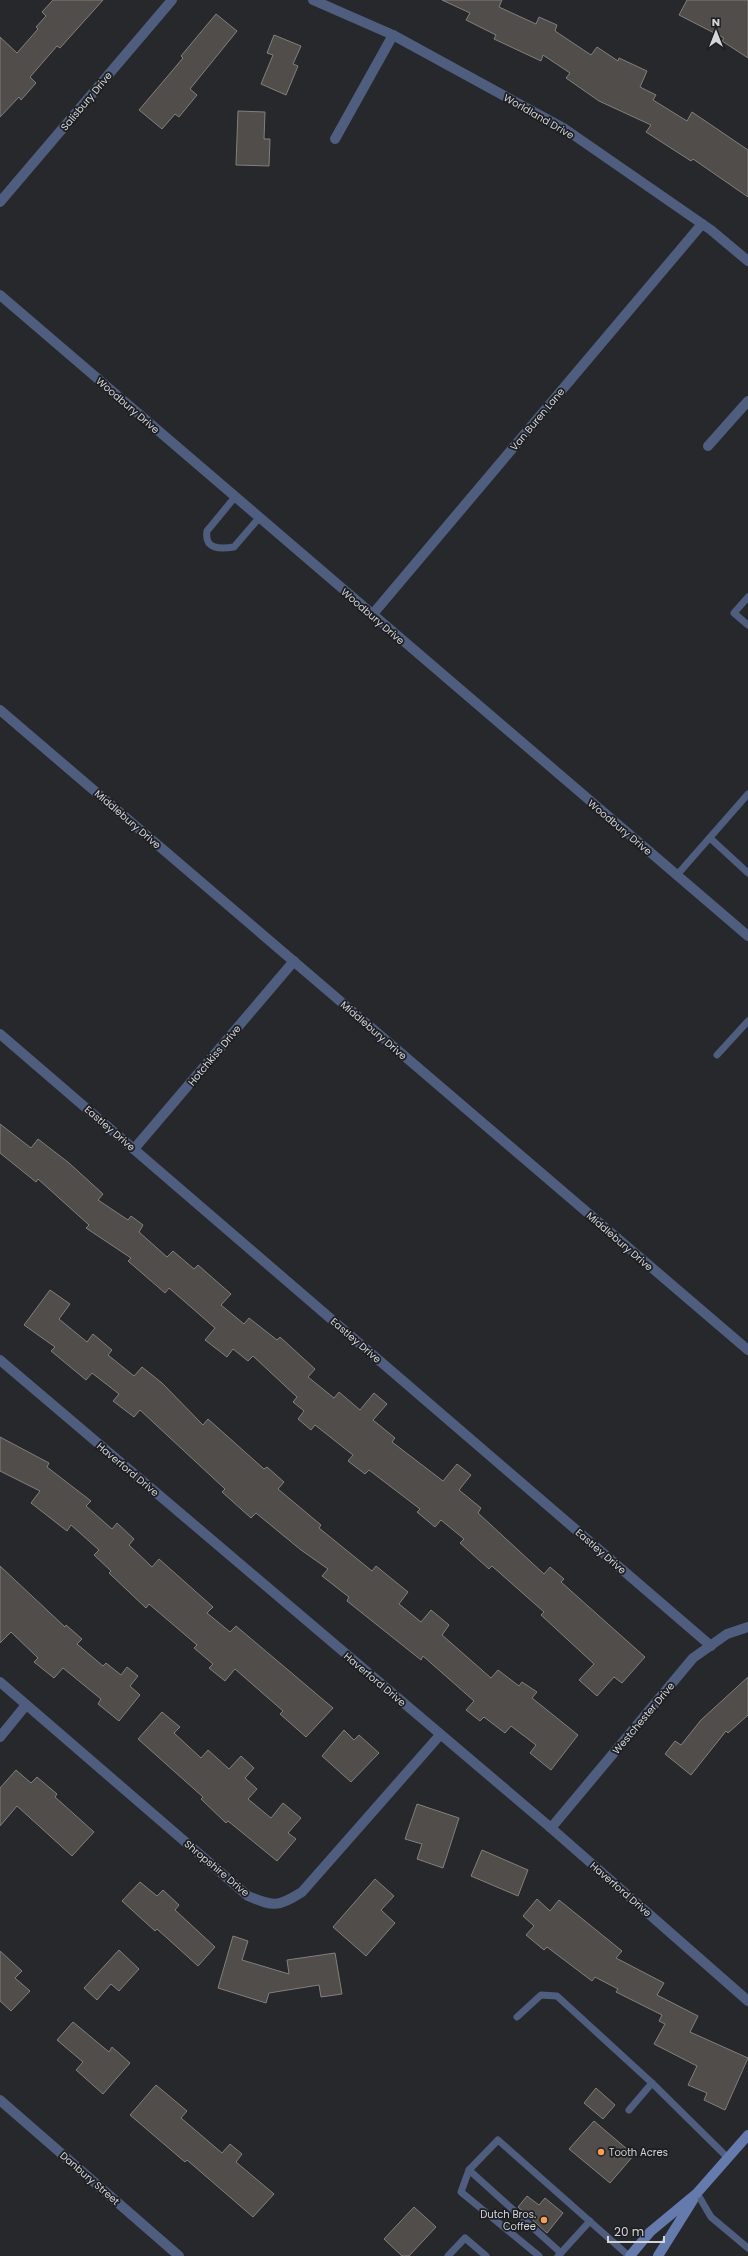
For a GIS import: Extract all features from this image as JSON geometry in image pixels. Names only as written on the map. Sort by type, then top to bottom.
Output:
[{"type":"main road","points":[[658,2256],[697,2194],[748,2135]]},
{"type":"main road","points":[[629,2256],[650,2232],[697,2194]]},
{"type":"street","name":"Salisbury Drive","points":[[0,202],[172,0]]},
{"type":"street","name":"Worldland Drive","points":[[313,0],[393,35],[565,129],[702,224],[748,261]]},
{"type":"street","points":[[335,139],[393,35]]},
{"type":"street","name":"Van Buren Lane","points":[[372,615],[702,224]]},
{"type":"street","name":"Woodbury Drive","points":[[0,295],[748,936]]},
{"type":"street","points":[[708,446],[748,401]]},
{"type":"street","name":"Middlebury Drive","points":[[0,710],[748,1350]]},
{"type":"street","name":"Hotchkiss Drive","points":[[134,1149],[294,961]]},
{"type":"street","name":"Eastley Drive","points":[[0,1035],[711,1646]]},
{"type":"street","name":"Haverford Drive","points":[[0,1360],[440,1735],[552,1828],[748,2001]]},
{"type":"street","name":"Westchester Drive","points":[[552,1828],[693,1658],[728,1634],[748,1627]]},
{"type":"street","name":"Shropshire Drive","points":[[0,1682],[248,1896],[270,1905],[287,1902],[302,1892],[440,1735]]},
{"type":"street","points":[[0,1737],[26,1705]]},
{"type":"street","name":"Danbury Street","points":[[0,2100],[179,2256]]},
{"type":"lane","points":[[234,497],[207,531],[206,537],[211,545],[218,549],[234,547],[259,518]]},
{"type":"lane","points":[[748,597],[734,613],[748,625]]},
{"type":"lane","points":[[677,875],[748,794]]},
{"type":"lane","points":[[710,838],[748,873]]},
{"type":"lane","points":[[717,1055],[748,1021]]},
{"type":"lane","points":[[517,2017],[541,1995],[557,1996],[652,2083],[728,2158]]},
{"type":"lane","points":[[628,2110],[652,2083]]},
{"type":"lane","points":[[539,2256],[462,2192],[469,2170],[498,2140],[629,2256]]},
{"type":"lane","points":[[469,2170],[560,2254],[590,2221]]},
{"type":"lane","points":[[697,2194],[711,2217],[748,2248]]},
{"type":"lane","points":[[448,2256],[465,2238],[486,2256]]},
{"type":"building","points":[[53,0],[103,0],[60,48],[57,46],[30,77],[36,83],[21,100],[19,97],[0,117],[0,37],[17,53],[38,29],[36,27],[46,16],[42,12]]},
{"type":"building","points":[[442,0],[502,0],[499,7],[536,24],[539,17],[557,25],[555,31],[591,55],[597,47],[618,61],[619,58],[647,71],[640,87],[656,95],[653,100],[687,121],[692,112],[748,150],[748,197],[693,159],[691,161],[646,132],[651,125],[599,101],[566,78],[570,73],[543,55],[541,61],[494,39],[496,35],[466,20],[470,13]]},
{"type":"building","points":[[687,0],[748,0],[748,58],[722,41],[724,38],[679,15]]},
{"type":"building","points":[[216,14],[237,31],[190,89],[197,95],[179,117],[175,114],[162,129],[139,110],[183,58],[181,56]]},
{"type":"building","points":[[274,35],[301,46],[293,64],[298,66],[286,95],[261,84],[273,55],[267,53]]},
{"type":"building","points":[[238,111],[265,112],[264,139],[270,139],[269,166],[236,165]]},
{"type":"building","points":[[0,1124],[31,1148],[38,1139],[69,1163],[103,1194],[98,1200],[128,1220],[131,1216],[143,1225],[139,1232],[167,1257],[173,1251],[194,1269],[198,1265],[231,1294],[221,1305],[244,1324],[249,1318],[277,1340],[280,1337],[315,1369],[308,1377],[334,1398],[339,1392],[360,1410],[374,1393],[387,1404],[373,1420],[395,1438],[392,1442],[443,1481],[457,1464],[471,1475],[459,1490],[481,1508],[478,1513],[544,1574],[550,1567],[564,1579],[561,1582],[645,1657],[622,1683],[614,1677],[597,1696],[579,1680],[594,1664],[541,1615],[544,1612],[492,1566],[489,1569],[460,1543],[464,1539],[441,1520],[435,1527],[417,1512],[420,1509],[369,1470],[365,1474],[348,1461],[353,1455],[315,1425],[311,1430],[298,1419],[304,1411],[293,1402],[297,1397],[253,1356],[248,1361],[233,1349],[227,1357],[205,1340],[215,1328],[169,1288],[165,1293],[128,1261],[131,1258],[86,1228],[89,1225],[38,1179],[36,1182],[0,1153]]},
{"type":"building","points":[[50,1290],[70,1304],[59,1319],[87,1342],[93,1334],[112,1350],[108,1355],[134,1376],[142,1367],[162,1383],[203,1425],[208,1419],[264,1469],[267,1467],[284,1482],[278,1489],[321,1525],[319,1528],[372,1571],[376,1566],[408,1592],[399,1604],[421,1622],[431,1610],[449,1625],[442,1635],[491,1678],[498,1670],[519,1686],[522,1682],[537,1692],[532,1698],[578,1735],[551,1770],[530,1753],[536,1745],[511,1726],[505,1733],[484,1717],[480,1721],[466,1710],[474,1701],[423,1656],[421,1660],[347,1601],[349,1597],[322,1576],[328,1569],[301,1550],[256,1513],[251,1518],[222,1492],[225,1489],[140,1410],[134,1417],[113,1401],[119,1394],[92,1373],[86,1380],[51,1351],[55,1347],[24,1325]]},
{"type":"building","points":[[0,1437],[49,1463],[47,1467],[91,1501],[86,1506],[112,1529],[117,1523],[134,1539],[129,1545],[152,1567],[159,1559],[213,1607],[207,1613],[230,1632],[236,1626],[333,1708],[306,1737],[280,1714],[283,1711],[235,1669],[225,1681],[209,1668],[213,1664],[194,1648],[197,1645],[149,1604],[146,1608],[109,1573],[111,1571],[94,1555],[99,1550],[71,1525],[67,1531],[31,1503],[40,1491],[0,1471]]},
{"type":"building","points":[[0,1566],[65,1627],[66,1625],[82,1639],[77,1644],[103,1666],[106,1663],[121,1675],[127,1667],[138,1676],[130,1686],[140,1695],[119,1721],[98,1704],[101,1699],[63,1668],[54,1678],[34,1662],[38,1658],[11,1632],[0,1643]]},
{"type":"building","points":[[748,1677],[748,1715],[728,1733],[726,1731],[691,1775],[665,1754],[675,1741],[681,1745],[701,1720]]},
{"type":"building","points":[[162,1712],[180,1727],[174,1733],[201,1758],[208,1750],[229,1769],[241,1756],[254,1768],[245,1778],[257,1789],[248,1799],[271,1818],[283,1803],[301,1818],[288,1833],[296,1839],[277,1861],[228,1821],[226,1823],[201,1799],[203,1797],[138,1739]]},
{"type":"building","points":[[344,1730],[354,1740],[359,1735],[379,1753],[351,1782],[322,1756]]},
{"type":"building","points":[[16,1770],[31,1783],[37,1777],[57,1794],[55,1797],[94,1832],[72,1856],[17,1806],[0,1826],[0,1788]]},
{"type":"building","points":[[417,1804],[459,1818],[443,1868],[417,1859],[422,1844],[405,1839]]},
{"type":"building","points":[[482,1850],[528,1870],[518,1896],[471,1876]]},
{"type":"building","points":[[375,1879],[394,1896],[381,1910],[395,1923],[366,1956],[333,1927]]},
{"type":"building","points":[[140,1882],[157,1896],[163,1890],[179,1905],[175,1910],[215,1947],[198,1966],[157,1929],[155,1931],[122,1901]]},
{"type":"building","points":[[537,1899],[550,1911],[559,1900],[622,1951],[616,1958],[664,1983],[657,1995],[698,2016],[690,2032],[748,2058],[725,2110],[704,2100],[707,2093],[688,2085],[697,2066],[654,2044],[665,2024],[659,2021],[662,2015],[616,1992],[618,1989],[595,1977],[592,1981],[547,1947],[544,1950],[526,1935],[534,1926],[523,1916]]},
{"type":"building","points":[[233,1936],[248,1941],[242,1960],[289,1974],[287,1960],[335,1953],[342,1994],[321,1997],[319,1985],[269,1993],[266,2003],[218,1988]]},
{"type":"building","points":[[119,1950],[139,1969],[119,1991],[111,1984],[97,2000],[84,1988]]},
{"type":"building","points":[[0,1951],[22,1971],[15,1978],[30,1991],[11,2011],[0,2001]]},
{"type":"building","points":[[73,2022],[109,2052],[112,2047],[130,2063],[103,2094],[76,2070],[83,2062],[57,2040]]},
{"type":"building","points":[[156,2085],[187,2111],[181,2118],[222,2153],[230,2144],[242,2154],[236,2162],[274,2194],[253,2217],[187,2160],[185,2162],[130,2115]]},
{"type":"building","points":[[596,2088],[615,2105],[603,2119],[584,2103]]},
{"type":"building","name":"Tooth Acres","points":[[594,2121],[634,2155],[610,2183],[569,2149]]},
{"type":"building","name":"Dutch Bros. Coffee","points":[[527,2196],[539,2205],[545,2198],[563,2213],[547,2233],[518,2207]]},
{"type":"building","points":[[414,2207],[436,2227],[409,2256],[402,2256],[384,2239]]},
{"type":"place","name":"Tooth Acres","points":[[601,2152]]},
{"type":"place","name":"Dutch Bros. Coffee","points":[[544,2220]]}]
